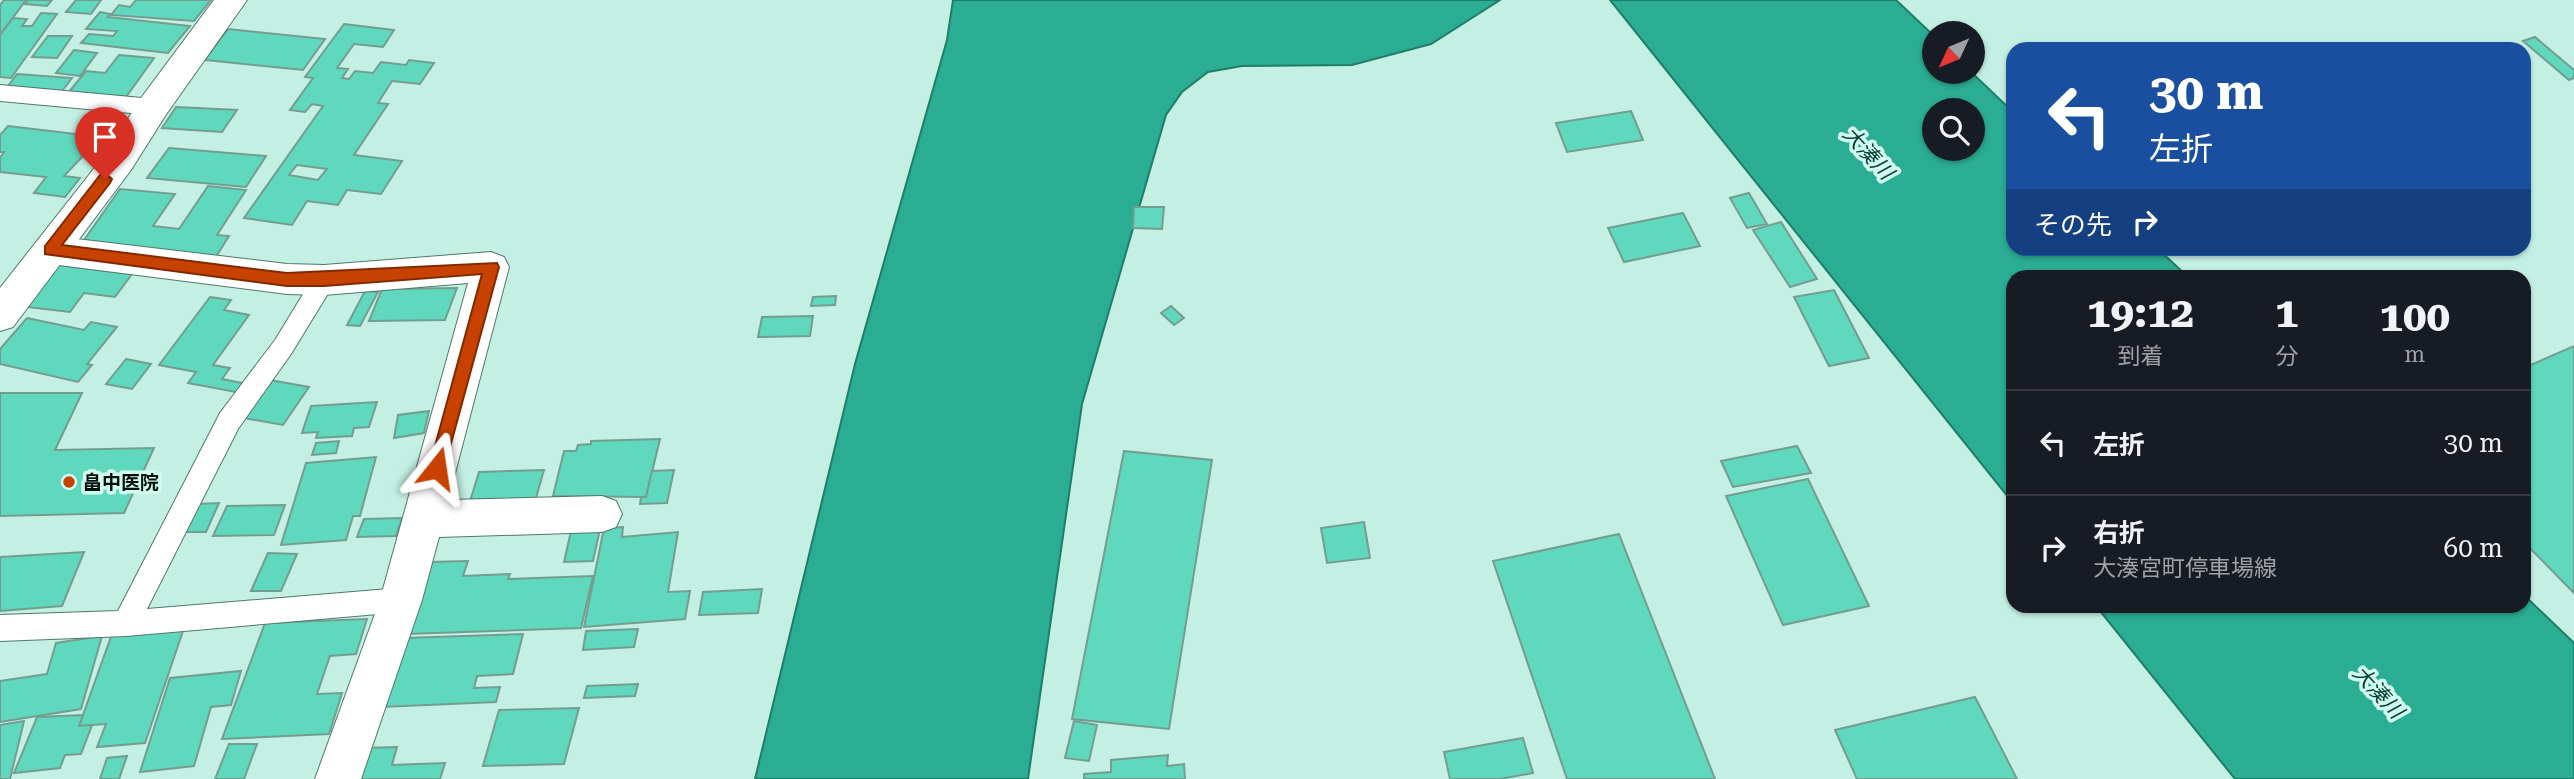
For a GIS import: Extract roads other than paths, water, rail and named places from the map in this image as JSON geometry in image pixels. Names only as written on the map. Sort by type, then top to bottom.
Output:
[{"type":"street","points":[[1,314],[119,161],[153,107],[231,0]]},
{"type":"street","points":[[51,250],[287,279],[324,280],[491,267],[401,600],[338,779]]},
{"type":"street","points":[[424,519],[602,514]]},
{"type":"lane","points":[[0,93],[153,107]]},
{"type":"lane","points":[[126,623],[229,421],[283,347],[324,280]]},
{"type":"lane","points":[[0,628],[126,623],[401,600]]},
{"type":"water","points":[[953,0],[1500,0],[1431,44],[1352,65],[1242,66],[1208,72],[1182,92],[1166,115],[1082,404],[1028,779],[755,779],[855,364],[947,40]]},
{"type":"water","name":"大湊川","points":[[1610,0],[1896,0],[1922,25],[1922,84],[1984,84],[2006,105],[2006,256],[2166,256],[2181,270],[2006,270],[2006,495]]},
{"type":"water","name":"大湊川","points":[[2531,602],[2574,643],[2574,779],[2235,779],[2102,613],[2531,613]]},
{"type":"place","name":"畠中医院","points":[[69,482]]}]
